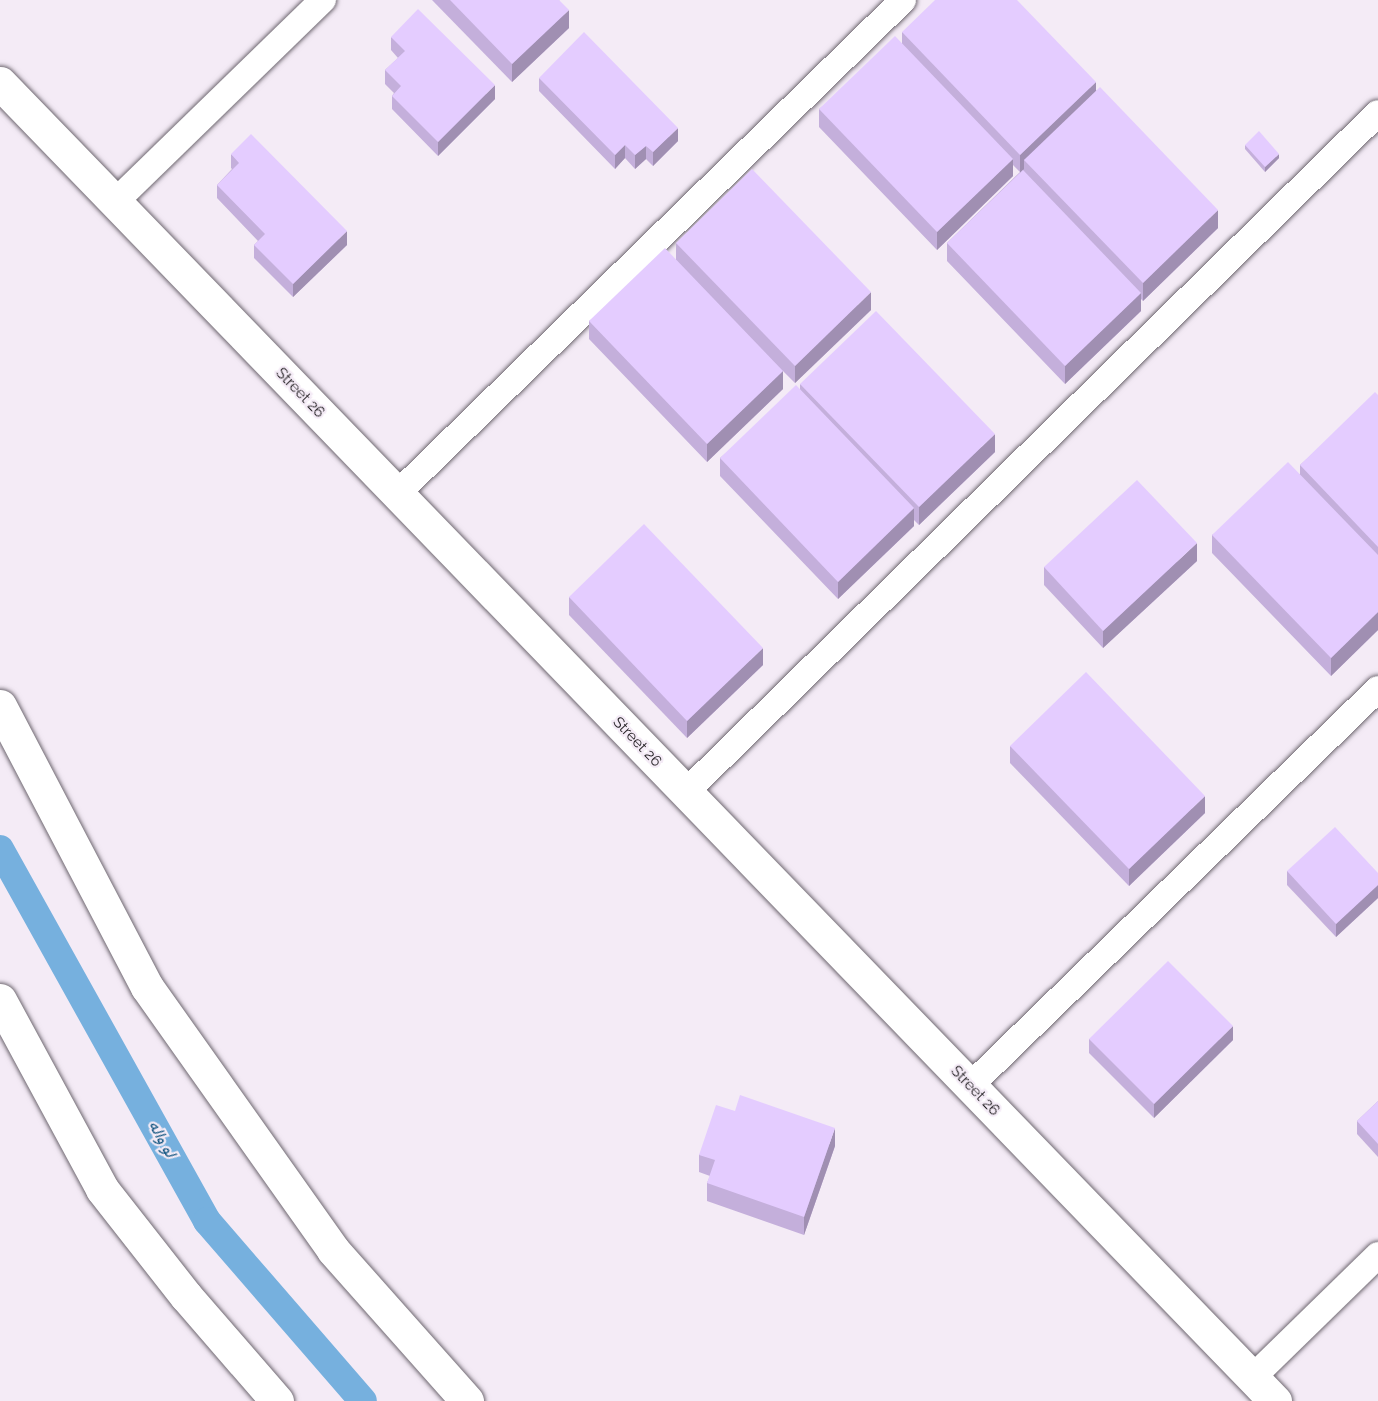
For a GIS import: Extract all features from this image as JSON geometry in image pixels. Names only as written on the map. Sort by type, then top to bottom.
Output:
[{"type":"street","points":[[115,202],[323,0]]},
{"type":"street","points":[[398,494],[903,0]]},
{"type":"street","name":"Street 26","points":[[0,83],[1275,1401]]},
{"type":"street","points":[[686,792],[1378,113]]},
{"type":"street","points":[[970,1086],[1378,689]]},
{"type":"street","points":[[0,706],[147,987],[333,1250],[466,1401]]},
{"type":"street","points":[[0,1000],[102,1189],[186,1296],[277,1401]]},
{"type":"street","points":[[1252,1378],[1378,1255]]},
{"type":"building","points":[[450,0],[559,0],[569,10],[512,64]]},
{"type":"building","points":[[935,0],[1017,0],[1096,82],[1020,155],[902,32]]},
{"type":"building","points":[[418,9],[495,85],[438,142],[392,96],[401,86],[385,70],[405,51],[391,37]]},
{"type":"building","points":[[584,32],[678,128],[653,152],[646,146],[635,155],[625,145],[615,155],[539,78]]},
{"type":"building","points":[[895,36],[1013,159],[937,232],[819,109]]},
{"type":"building","points":[[1100,87],[1218,210],[1143,283],[1024,160]]},
{"type":"building","points":[[1259,131],[1279,154],[1265,167],[1245,145]]},
{"type":"building","points":[[251,134],[347,231],[293,284],[254,245],[265,234],[217,185],[239,163],[231,154]]},
{"type":"building","points":[[752,169],[871,292],[795,366],[676,243]]},
{"type":"building","points":[[1023,170],[1141,293],[1065,366],[947,243]]},
{"type":"building","points":[[665,248],[783,371],[707,444],[589,321]]},
{"type":"building","points":[[876,311],[995,434],[919,507],[800,384]]},
{"type":"building","points":[[796,385],[914,508],[838,582],[720,458]]},
{"type":"building","points":[[1375,392],[1378,395],[1378,547],[1300,465]]},
{"type":"building","points":[[1288,462],[1378,555],[1378,612],[1331,658],[1212,535]]},
{"type":"building","points":[[1137,480],[1197,543],[1103,631],[1044,567]]},
{"type":"building","points":[[644,524],[763,648],[687,721],[569,597]]},
{"type":"building","points":[[1086,672],[1205,796],[1129,869],[1010,746]]},
{"type":"building","points":[[1335,827],[1378,873],[1378,885],[1336,924],[1287,871]]},
{"type":"building","points":[[1168,961],[1233,1026],[1154,1104],[1089,1039]]},
{"type":"building","points":[[740,1095],[835,1128],[804,1217],[707,1183],[715,1160],[699,1155],[716,1105],[735,1111]]},
{"type":"building","points":[[1378,1101],[1378,1144],[1357,1121]]},
{"type":"waterway","name":"لو واله","points":[[0,849],[207,1221],[363,1401]]}]
